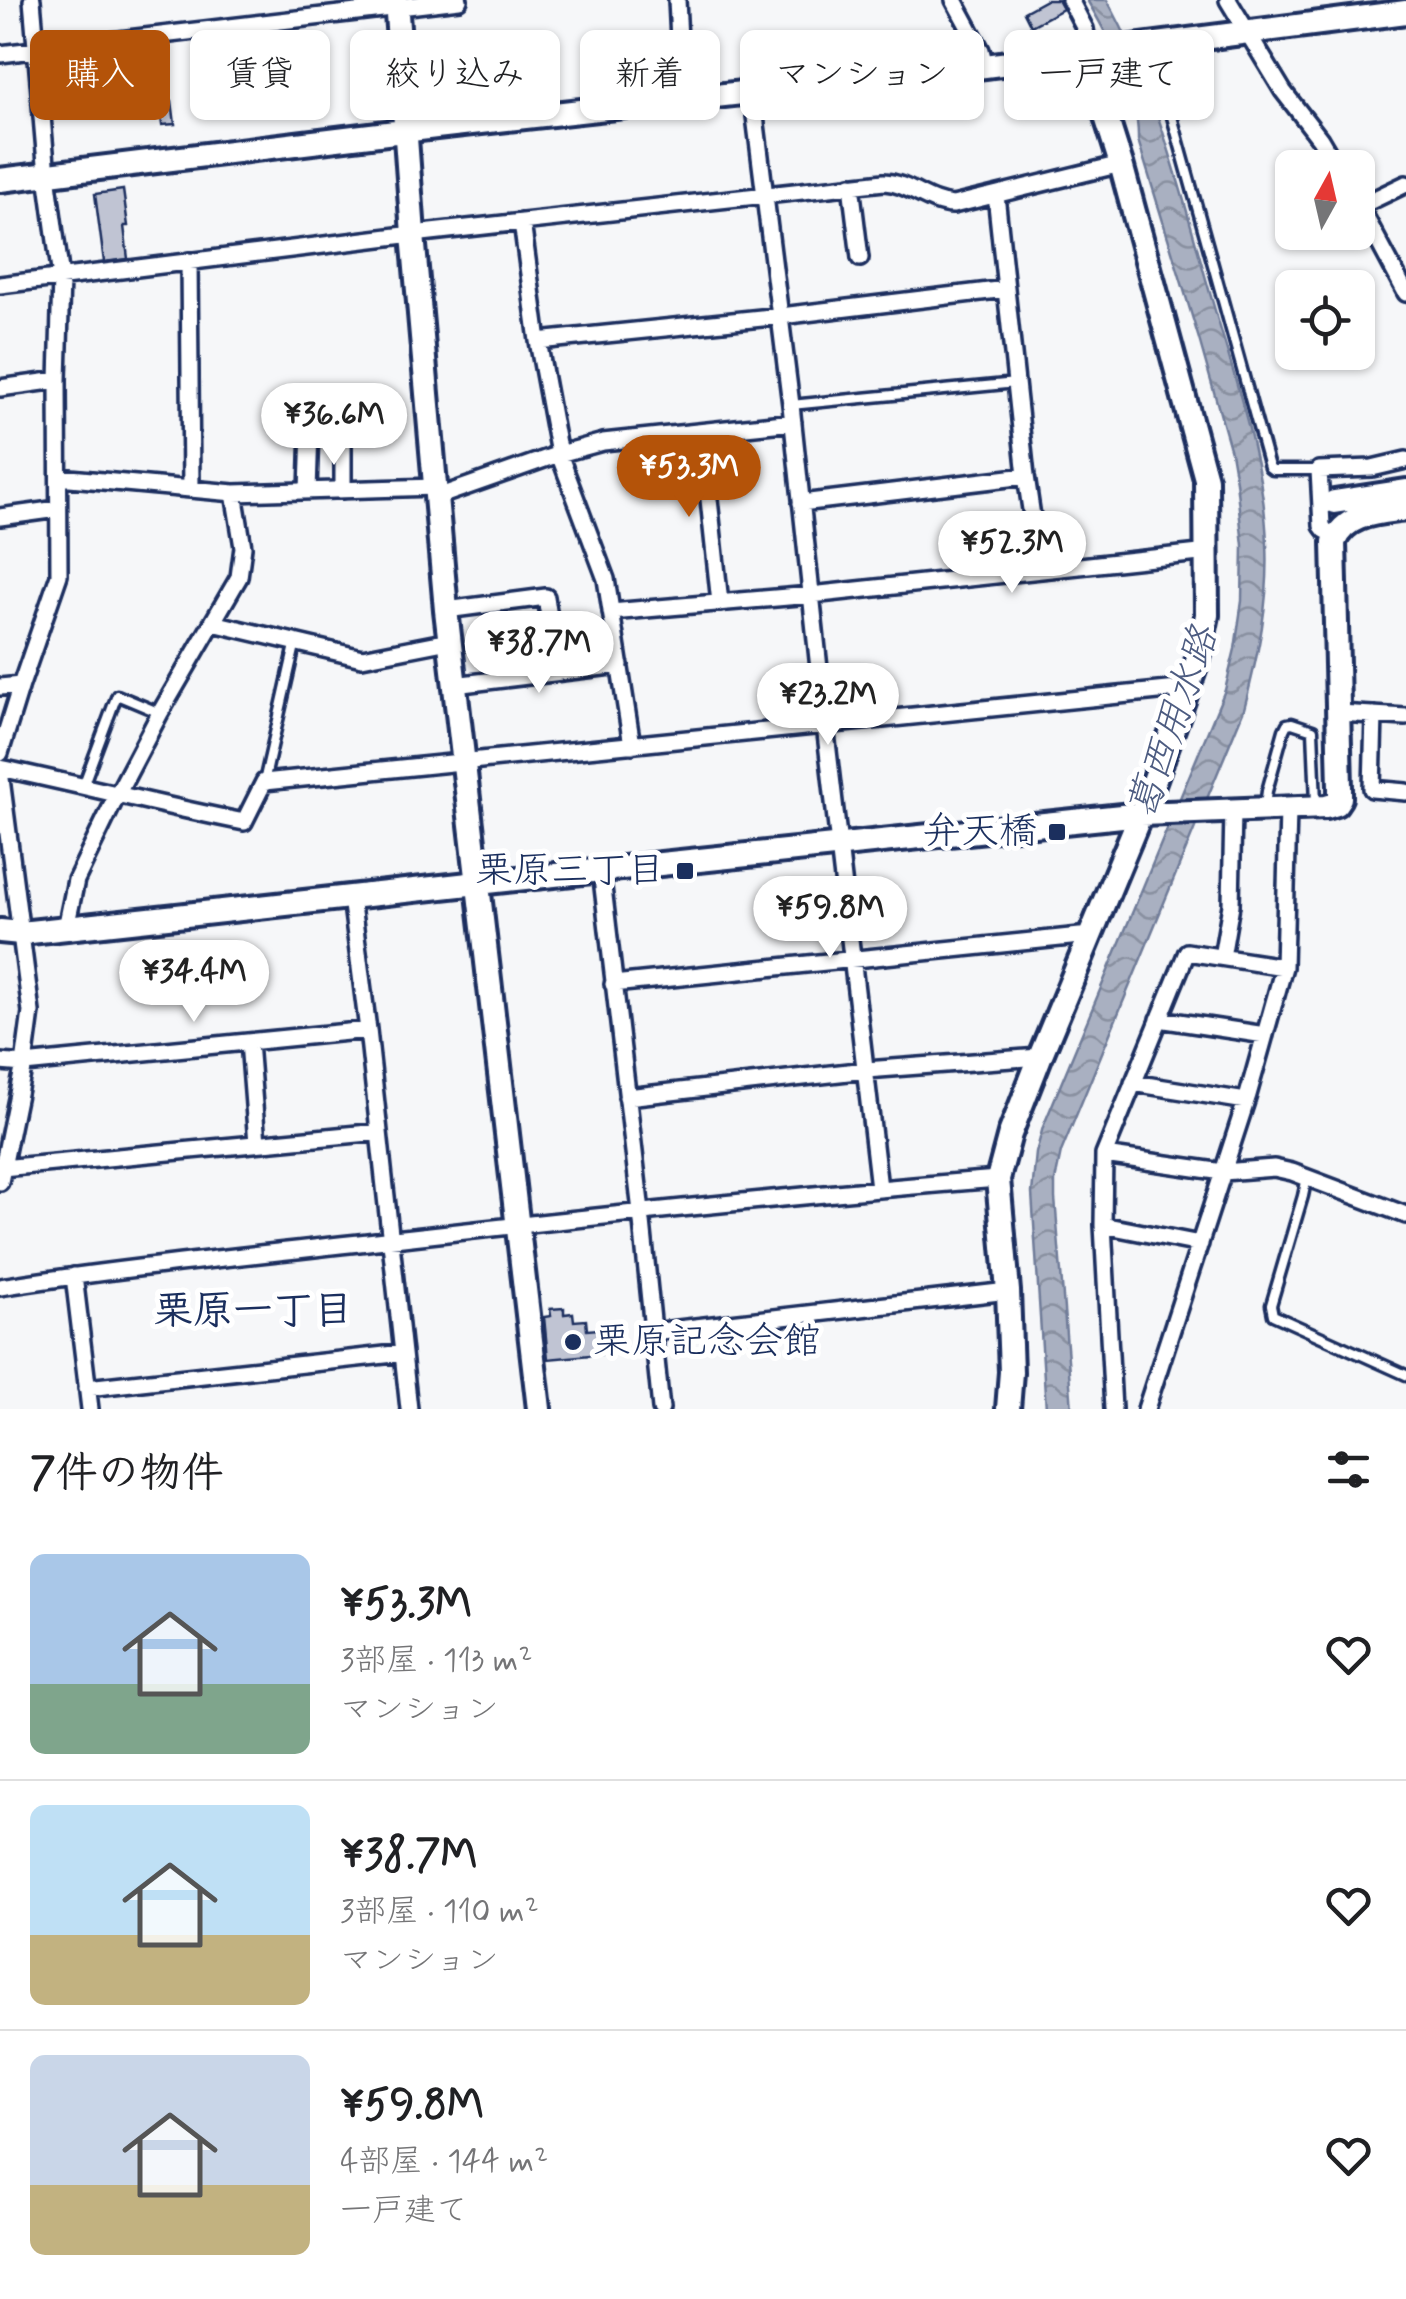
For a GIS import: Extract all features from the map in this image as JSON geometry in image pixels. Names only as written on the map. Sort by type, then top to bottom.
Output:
[{"type":"street","points":[[32,0],[34,30]]},
{"type":"street","points":[[170,33],[396,4],[459,0]]},
{"type":"street","points":[[677,0],[679,30]]},
{"type":"street","points":[[954,0],[970,30]]},
{"type":"street","points":[[1070,0],[1085,30]]},
{"type":"street","points":[[1228,0],[1283,91],[1327,150]]},
{"type":"street","points":[[396,4],[449,641],[539,1409]]},
{"type":"street","points":[[1214,36],[1406,12]]},
{"type":"street","points":[[0,54],[30,51]]},
{"type":"street","points":[[984,66],[1004,64]]},
{"type":"street","points":[[0,180],[580,111]]},
{"type":"street","points":[[0,752],[59,574],[60,278],[42,120]]},
{"type":"street","points":[[756,120],[879,1188]]},
{"type":"street","points":[[1008,1409],[1008,1291],[998,1179],[1010,1134],[1040,1056],[1142,814],[1206,632],[1206,479],[1107,120]]},
{"type":"street","points":[[0,285],[413,234],[891,182],[944,205],[1121,164]]},
{"type":"street","points":[[1375,197],[1406,184]]},
{"type":"street","points":[[851,186],[860,258]]},
{"type":"street","points":[[996,195],[1040,570]]},
{"type":"street","points":[[522,222],[559,454],[606,579],[632,745]]},
{"type":"street","points":[[1375,236],[1406,293]]},
{"type":"street","points":[[189,261],[190,489]]},
{"type":"street","points":[[538,341],[1006,289]]},
{"type":"street","points":[[0,388],[58,380]]},
{"type":"street","points":[[308,491],[310,398],[343,398],[343,490]]},
{"type":"street","points":[[59,477],[234,493],[436,492],[604,442],[702,433],[792,414]]},
{"type":"street","points":[[702,433],[720,603]]},
{"type":"street","points":[[1336,536],[1322,526],[1319,470],[1372,468],[1406,460]]},
{"type":"street","points":[[801,503],[1026,476]]},
{"type":"street","points":[[1334,502],[1406,492]]},
{"type":"street","points":[[66,928],[76,880],[118,793],[240,577],[243,548],[234,493]]},
{"type":"street","points":[[0,517],[58,509]]},
{"type":"street","points":[[11,932],[1142,814],[1336,804],[1340,798],[1336,536],[1352,520],[1406,509]]},
{"type":"street","points":[[612,612],[811,595],[1208,552]]},
{"type":"street","points":[[446,610],[546,596],[558,671]]},
{"type":"street","points":[[213,623],[362,658],[449,641]]},
{"type":"street","points":[[454,685],[620,665]]},
{"type":"street","points":[[0,687],[21,685]]},
{"type":"street","points":[[379,1132],[1,1175],[31,1012],[11,932],[0,769],[244,822],[264,782],[1188,688]]},
{"type":"street","points":[[1339,713],[1406,717]]},
{"type":"street","points":[[1374,716],[1372,789],[1406,792]]},
{"type":"street","points":[[1146,1409],[1246,1101],[1284,967],[1276,810]]},
{"type":"street","points":[[1222,957],[1230,905],[1223,811]]},
{"type":"street","points":[[600,870],[661,1409]]},
{"type":"street","points":[[351,897],[409,1409]]},
{"type":"street","points":[[614,984],[1080,936],[1091,938]]},
{"type":"street","points":[[1113,1409],[1103,1226],[1104,1156],[1187,952],[1284,967]]},
{"type":"street","points":[[1159,1019],[1265,1035]]},
{"type":"street","points":[[0,1062],[24,1064],[368,1030]]},
{"type":"street","points":[[249,1042],[257,1144]]},
{"type":"street","points":[[627,1098],[866,1070],[1040,1056]]},
{"type":"street","points":[[1133,1083],[1246,1101]]},
{"type":"street","points":[[1104,1156],[1223,1172],[1274,1168],[1406,1215]]},
{"type":"street","points":[[0,1287],[518,1225],[998,1179]]},
{"type":"street","points":[[1103,1226],[1200,1244]]},
{"type":"street","points":[[74,1276],[90,1409]]},
{"type":"street","points":[[652,1332],[1008,1291]]},
{"type":"street","points":[[87,1388],[403,1353]]},
{"type":"lane","points":[[1168,120],[1269,467],[1319,470]]},
{"type":"lane","points":[[792,414],[1016,382]]},
{"type":"lane","points":[[264,782],[296,641]]},
{"type":"lane","points":[[84,786],[117,695],[160,713]]},
{"type":"lane","points":[[1276,810],[1267,791],[1284,730],[1292,723],[1313,730],[1316,808]]},
{"type":"lane","points":[[1306,1177],[1271,1306],[1273,1314],[1406,1375]]},
{"type":"water","points":[[1087,0],[1107,0],[1122,30],[1104,30]]},
{"type":"water","points":[[1159,120],[1239,390],[1265,513],[1267,586],[1244,709],[1061,1152],[1055,1198],[1072,1409],[1046,1409],[1032,1193],[1036,1153],[1043,1127],[1225,690],[1242,601],[1243,545],[1231,452],[1138,140],[1137,122]]},
{"type":"building","points":[[1046,0],[1058,0],[1063,9],[1031,26],[1024,12]]},
{"type":"building","points":[[170,101],[175,124],[162,125],[161,120],[170,120]]},
{"type":"building","points":[[123,190],[128,259],[104,262],[95,194]]},
{"type":"building","name":"栗原記念会館","points":[[564,1308],[564,1314],[573,1313],[574,1321],[586,1320],[587,1330],[599,1329],[601,1354],[548,1359],[544,1317],[551,1316],[550,1309]]},
{"type":"place","name":"弁天橋","points":[[1057,832]]},
{"type":"place","name":"栗原三丁目","points":[[685,871]]},
{"type":"place","name":"栗原記念会館","points":[[573,1342]]},
{"type":"district","name":"栗原一丁目","points":[[253,1312]]},
{"type":"water label","name":"葛西用水路","points":[[1174,723]]}]
